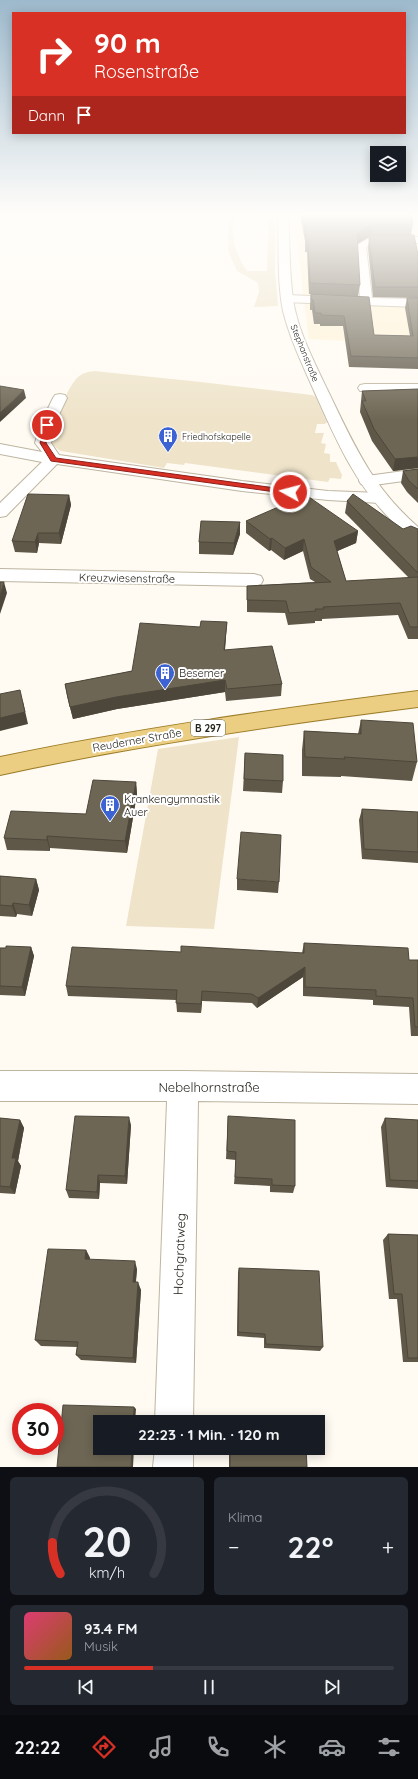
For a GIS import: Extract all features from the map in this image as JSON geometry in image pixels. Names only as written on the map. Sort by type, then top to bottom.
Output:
[{"type":"main road","name":"Reuderner Straße","points":[[0,766],[131,741],[238,724],[418,700]]},
{"type":"street","name":"Stephanstraße","points":[[286,282],[287,299],[291,316],[310,368],[337,428],[367,481],[402,522],[418,536]]},
{"type":"street","points":[[364,282],[366,302]]},
{"type":"street","points":[[287,299],[418,303]]},
{"type":"street","points":[[365,388],[418,388]]},
{"type":"street","points":[[54,460],[43,443],[47,425],[60,398]]},
{"type":"street","points":[[0,449],[54,460],[296,492],[335,497],[380,498]]},
{"type":"street","points":[[0,512],[54,460]]},
{"type":"street","points":[[367,481],[418,474]]},
{"type":"street","name":"Kreuzwiesenstraße","points":[[0,575],[254,580]]},
{"type":"street","name":"Nebelhornstraße","points":[[0,1086],[183,1086],[418,1089]]},
{"type":"street","name":"Hochgratweg","points":[[174,1415],[183,1086]]},
{"type":"street","points":[[173,1467],[174,1455]]},
{"type":"shaded area","points":[[276,282],[278,306],[254,307],[259,292],[258,283]]},
{"type":"shaded area","points":[[302,282],[418,282],[418,344],[309,339]]},
{"type":"shaded area","points":[[94,371],[312,395],[316,397],[327,422],[325,424],[317,424],[315,433],[324,433],[321,443],[326,444],[324,453],[330,454],[330,462],[336,462],[342,475],[341,479],[330,478],[328,482],[185,463],[184,465],[167,463],[164,468],[61,451],[52,444],[51,440],[51,434],[60,408],[77,378],[87,372]]},
{"type":"shaded area","points":[[239,737],[214,929],[126,926],[158,749]]},
{"type":"building","points":[[360,282],[360,285],[310,283]]},
{"type":"building","points":[[374,282],[418,282],[418,287],[375,287]]},
{"type":"building","points":[[311,294],[369,297],[374,335],[413,336],[407,298],[418,298],[418,358],[351,356],[344,316],[321,315],[321,313],[315,313],[313,300],[311,300]]},
{"type":"building","points":[[0,386],[24,390],[0,413]]},
{"type":"building","points":[[418,389],[418,457],[395,459],[374,429],[362,401],[366,401],[362,391]]},
{"type":"building","points":[[418,469],[418,489],[409,481],[403,471]]},
{"type":"building","points":[[28,494],[69,495],[59,533],[38,533],[35,542],[12,541]]},
{"type":"building","points":[[353,494],[403,529],[411,526],[418,529],[418,573],[347,501]]},
{"type":"building","points":[[306,495],[358,531],[334,541],[346,581],[418,577],[418,627],[410,627],[400,603],[323,607],[324,609],[315,609],[316,611],[289,613],[286,601],[247,600],[247,586],[331,582],[311,567],[304,539],[285,548],[246,521]]},
{"type":"building","points":[[201,521],[240,522],[234,543],[199,542]]},
{"type":"building","points":[[0,582],[4,582],[0,596]]},
{"type":"building","points":[[201,621],[227,622],[224,650],[272,646],[282,684],[227,689],[225,680],[116,697],[70,707],[65,684],[132,671],[140,623],[200,627]]},
{"type":"building","points":[[20,690],[25,712],[0,718],[0,694]]},
{"type":"building","points":[[361,720],[413,723],[417,762],[344,757],[345,759],[305,757],[304,731],[361,734]]},
{"type":"building","points":[[245,753],[283,755],[283,781],[244,779]]},
{"type":"building","points":[[93,780],[136,782],[125,841],[47,836],[47,840],[4,838],[11,811],[86,814]]},
{"type":"building","points":[[362,809],[418,812],[418,852],[364,849]]},
{"type":"building","points":[[241,832],[281,835],[279,882],[237,879]]},
{"type":"building","points":[[0,876],[36,879],[29,905],[13,903],[12,906],[0,905]]},
{"type":"building","points":[[304,943],[408,948],[409,960],[418,960],[418,1027],[415,1027],[413,998],[376,996],[376,990],[305,987],[305,967],[258,998],[252,994],[202,991],[201,1004],[176,1003],[177,990],[66,986],[72,947],[181,952],[181,946],[304,953]]},
{"type":"building","points":[[6,946],[31,947],[22,987],[0,986],[0,948],[6,948]]},
{"type":"building","points":[[75,1116],[129,1117],[125,1176],[98,1175],[97,1192],[66,1190]]},
{"type":"building","points":[[228,1116],[295,1120],[295,1186],[272,1185],[272,1179],[235,1177],[236,1152],[227,1151]]},
{"type":"building","points":[[0,1118],[20,1120],[12,1158],[16,1158],[10,1187],[0,1186]]},
{"type":"building","points":[[385,1118],[418,1120],[418,1181],[390,1180]]},
{"type":"building","points":[[388,1234],[418,1235],[418,1358],[408,1358],[402,1294],[394,1294]]},
{"type":"building","points":[[48,1249],[86,1250],[85,1259],[135,1261],[133,1282],[138,1282],[133,1358],[76,1355],[78,1342],[35,1340]]},
{"type":"building","points":[[239,1268],[319,1271],[323,1347],[266,1344],[265,1334],[238,1332]]},
{"type":"building","points":[[64,1405],[134,1407],[133,1415],[93,1415],[93,1455],[132,1455],[131,1467],[57,1467],[58,1455],[64,1455]]},
{"type":"building","points":[[230,1455],[306,1455],[307,1467],[230,1467]]},
{"type":"place","name":"Friedhofskapelle","points":[[168,453]]},
{"type":"place","name":"Besemer","points":[[165,690]]},
{"type":"place","name":"Krankengymnastik Auer","points":[[110,822]]},
{"type":"route","points":[[47,425],[43,443],[54,460],[290,492]]}]
